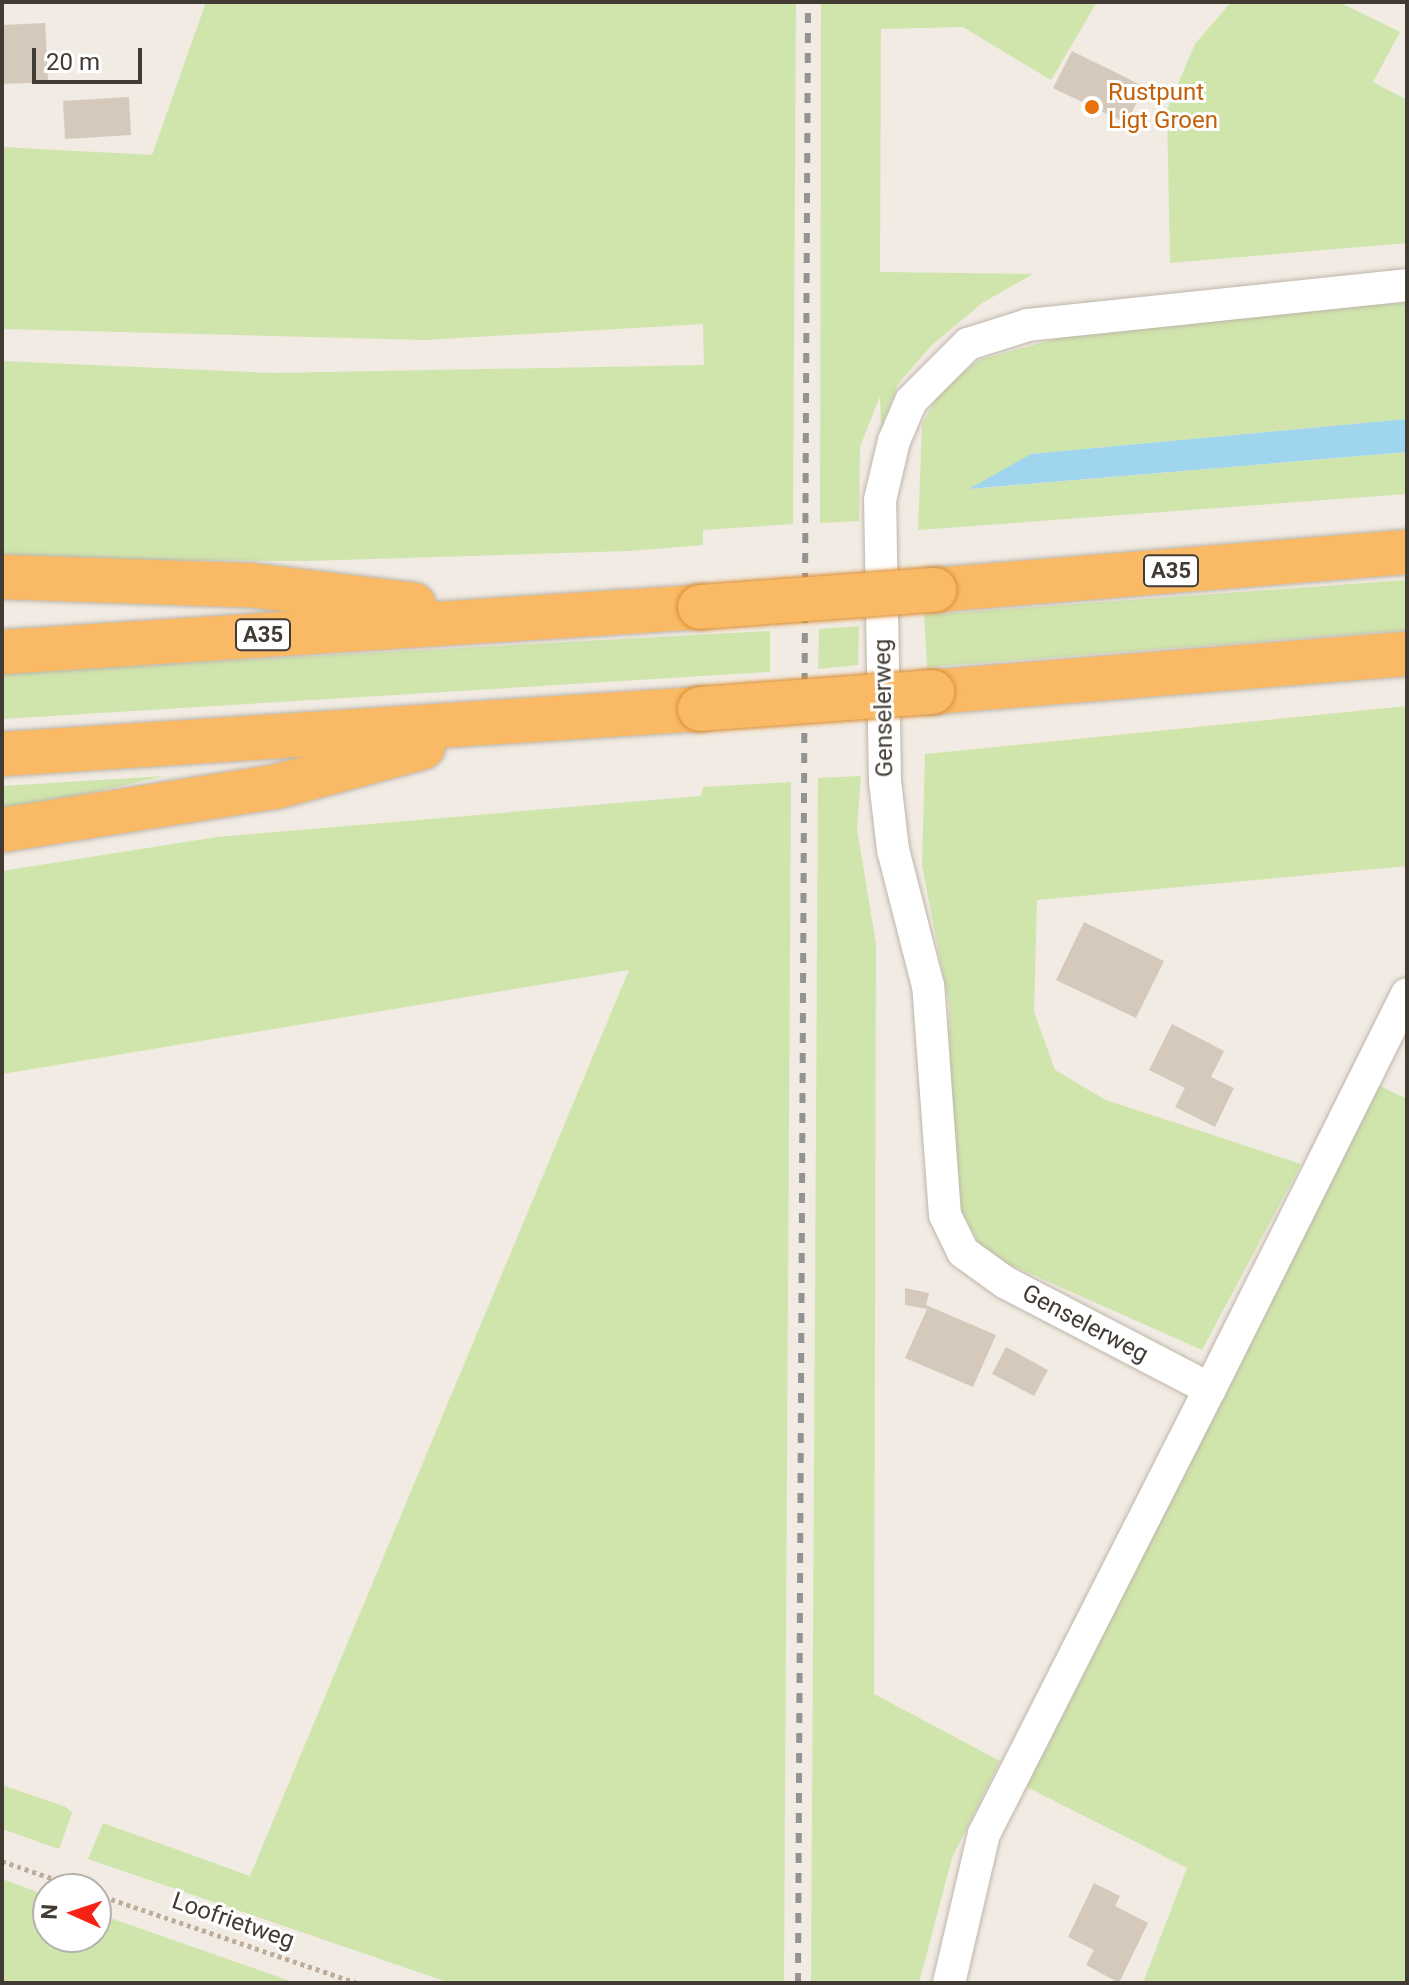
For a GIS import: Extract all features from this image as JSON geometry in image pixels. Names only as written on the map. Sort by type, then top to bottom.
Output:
[{"type":"highway","name":"A35","points":[[2,652],[700,607],[1407,552]]},
{"type":"highway","name":"A35","points":[[2,577],[249,585],[524,618]]},
{"type":"highway","points":[[2,754],[513,723],[1407,654]]},
{"type":"highway","points":[[2,830],[275,787],[513,723]]},
{"type":"street","name":"Genselerweg","points":[[1210,1389],[1006,1283],[963,1252],[945,1215],[928,986],[893,850],[885,781],[880,500],[911,401],[968,344],[1107,311],[1407,285]]},
{"type":"street","points":[[949,1983],[984,1834],[1407,994]]},
{"type":"path","points":[[2,1861],[37,1873]]},
{"type":"path","name":"Loofrietweg","points":[[112,1899],[358,1983]]},
{"type":"green space","points":[[206,2],[796,2],[793,524],[703,530],[703,545],[629,551],[308,561],[2,559],[2,361],[273,373],[704,365],[703,324],[425,340],[2,329],[2,147],[152,155]]},
{"type":"green space","points":[[821,2],[1097,2],[1051,80],[963,27],[881,29],[880,272],[1033,274],[982,303],[931,346],[898,384],[881,428],[880,396],[860,447],[859,521],[820,523]]},
{"type":"green space","points":[[1231,2],[1339,2],[1400,32],[1373,82],[1407,100],[1407,243],[1170,263],[1167,110],[1195,44]]},
{"type":"green space","points":[[1407,300],[1407,419],[1031,454],[972,489],[1407,452],[1407,494],[918,530],[922,424],[941,390],[979,360],[1099,327]]},
{"type":"green space","points":[[1407,580],[1407,630],[927,667],[924,615]]},
{"type":"green space","points":[[859,626],[858,665],[818,669],[819,629]]},
{"type":"green space","points":[[770,631],[770,672],[2,719],[2,673]]},
{"type":"green space","points":[[1407,706],[1407,866],[1037,900],[1034,1012],[1055,1070],[1106,1100],[1301,1164],[1202,1350],[986,1254],[959,1208],[952,1156],[949,1003],[922,866],[925,754]]},
{"type":"green space","points":[[164,776],[2,813],[2,786]]},
{"type":"green space","points":[[861,776],[857,829],[876,944],[874,1694],[1000,1761],[952,1858],[919,1983],[811,1983],[818,778]]},
{"type":"green space","points":[[791,782],[784,1983],[450,1983],[88,1859],[103,1823],[250,1876],[629,970],[2,1074],[2,871],[217,837],[701,796],[703,787]]},
{"type":"green space","points":[[1376,1084],[1407,1099],[1407,1983],[1143,1983],[1187,1868],[1027,1787]]},
{"type":"green space","points":[[2,1785],[66,1807],[72,1813],[59,1849],[2,1829]]},
{"type":"green space","points":[[2,1879],[32,1890],[32,1953],[112,1953],[112,1919],[296,1983],[2,1983]]},
{"type":"water","points":[[1407,419],[1407,452],[969,489],[1031,454]]},
{"type":"building","points":[[45,23],[48,82],[2,84],[2,25]]},
{"type":"building","points":[[1072,51],[1145,87],[1126,123],[1053,88]]},
{"type":"building","points":[[129,97],[131,135],[65,139],[63,101]]},
{"type":"building","points":[[1084,922],[1164,961],[1136,1018],[1056,980]]},
{"type":"building","points":[[1172,1024],[1224,1051],[1211,1077],[1234,1088],[1215,1127],[1175,1107],[1185,1088],[1149,1070]]},
{"type":"building","points":[[905,1288],[929,1293],[926,1305],[996,1335],[973,1387],[905,1358],[927,1309],[905,1305]]},
{"type":"building","points":[[1006,1347],[1048,1370],[1034,1396],[992,1374]]},
{"type":"building","points":[[1094,1883],[1120,1896],[1115,1906],[1148,1923],[1119,1983],[1086,1965],[1094,1950],[1068,1937]]},
{"type":"railway","points":[[798,1983],[808,2]]},
{"type":"place","name":"Rustpunt Ligt Groen","points":[[1092,107]]}]
